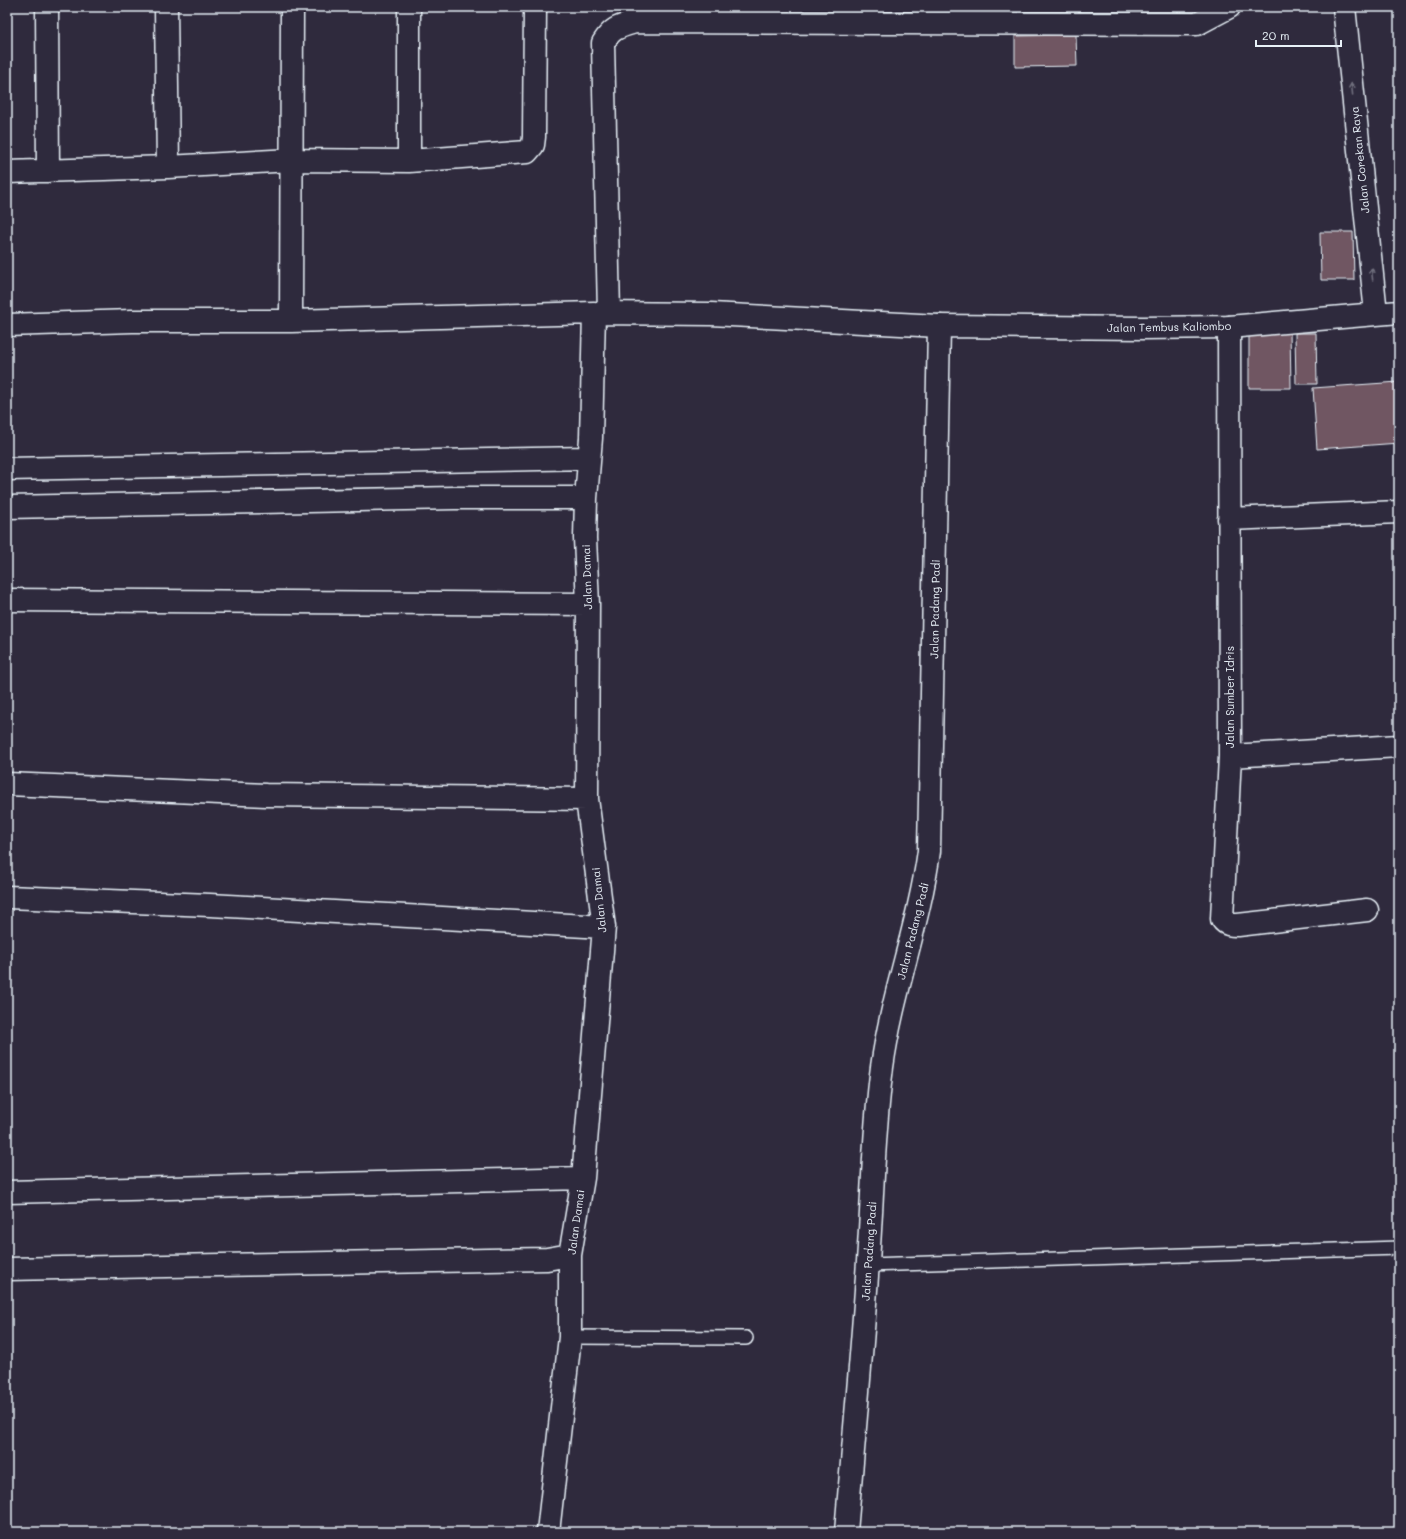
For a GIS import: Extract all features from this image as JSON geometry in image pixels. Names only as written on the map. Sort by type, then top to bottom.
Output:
[{"type":"street","points":[[47,7],[48,171]]},
{"type":"street","points":[[166,7],[168,167]]},
{"type":"street","points":[[291,321],[292,7]]},
{"type":"street","points":[[409,7],[410,161]]},
{"type":"street","points":[[7,172],[168,167],[291,160],[410,161],[521,154],[531,149],[534,137],[535,7]]},
{"type":"street","name":"Jalan Damai","points":[[548,1532],[570,1337],[570,1255],[582,1178],[604,927],[587,799],[588,604],[585,538],[589,458],[602,313],[603,43],[609,32],[634,22],[1197,24],[1229,7]]},
{"type":"street","name":"Jalan Corekan Raya","points":[[1344,7],[1376,313]]},
{"type":"street","name":"Jalan Tembus Kaliombo","points":[[7,325],[132,321],[291,321],[602,313],[711,314],[939,326],[1143,328],[1229,327],[1399,312]]},
{"type":"street","name":"Jalan Padang Padi","points":[[846,1532],[868,1265],[882,1067],[891,1016],[920,906],[929,851],[939,326]]},
{"type":"street","name":"Jalan Sumber Idris","points":[[1229,327],[1230,756],[1222,913],[1225,923],[1238,926],[1367,910]]},
{"type":"street","points":[[7,468],[589,458]]},
{"type":"street","points":[[7,507],[454,498],[586,498]]},
{"type":"street","points":[[1230,519],[1399,512]]},
{"type":"street","points":[[7,600],[588,604]]},
{"type":"street","points":[[1230,756],[1399,746]]},
{"type":"street","points":[[7,784],[266,795],[587,799]]},
{"type":"street","points":[[7,897],[210,905],[604,927]]},
{"type":"street","points":[[7,1192],[582,1178]]},
{"type":"street","points":[[7,1269],[547,1259],[570,1255]]},
{"type":"lane","points":[[868,1265],[1399,1248]]},
{"type":"lane","points":[[570,1337],[746,1338]]},
{"type":"building","points":[[1076,35],[1077,66],[1015,67],[1015,36]]},
{"type":"building","points":[[1320,232],[1353,232],[1354,280],[1321,280]]},
{"type":"building","points":[[1290,331],[1291,388],[1249,388],[1249,332]]},
{"type":"building","points":[[1295,333],[1316,333],[1317,384],[1296,384]]},
{"type":"building","points":[[1399,382],[1399,443],[1317,449],[1313,388]]}]
